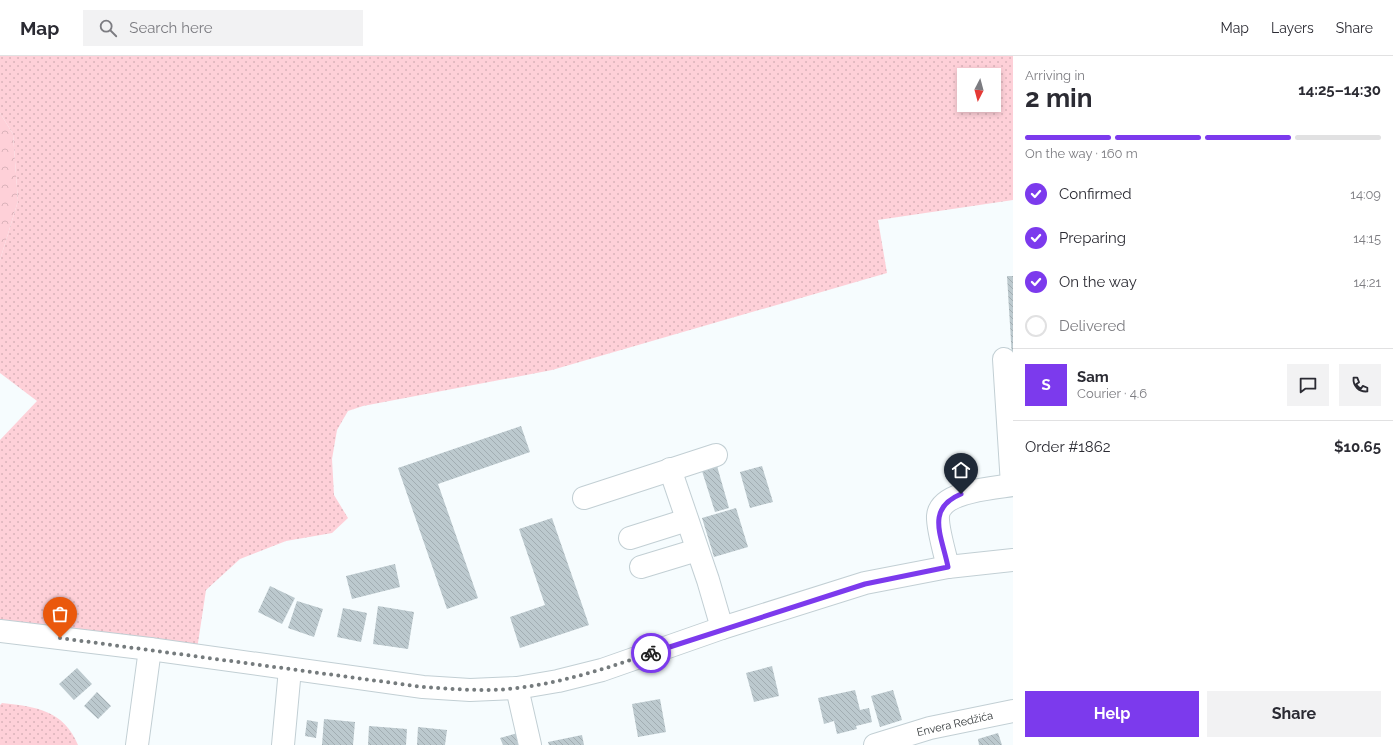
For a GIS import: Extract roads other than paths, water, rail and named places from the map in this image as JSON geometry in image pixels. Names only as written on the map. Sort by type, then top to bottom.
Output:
[{"type":"street","points":[[948,567],[938,515],[942,506],[949,499],[961,494],[1012,485],[1004,359]]},
{"type":"street","points":[[584,498],[716,455]]},
{"type":"street","points":[[670,469],[722,628]]},
{"type":"street","points":[[630,538],[687,520]]},
{"type":"street","points":[[641,567],[697,550]]},
{"type":"street","points":[[0,631],[150,649],[423,687],[470,690],[517,688],[558,681],[602,670],[722,628],[865,584],[948,567],[1013,560]]},
{"type":"street","points":[[137,745],[150,649]]},
{"type":"street","points":[[283,745],[290,669]]},
{"type":"street","points":[[517,688],[530,745]]},
{"type":"street","name":"Envera Redžića","points":[[875,745],[930,728],[1013,711]]}]
